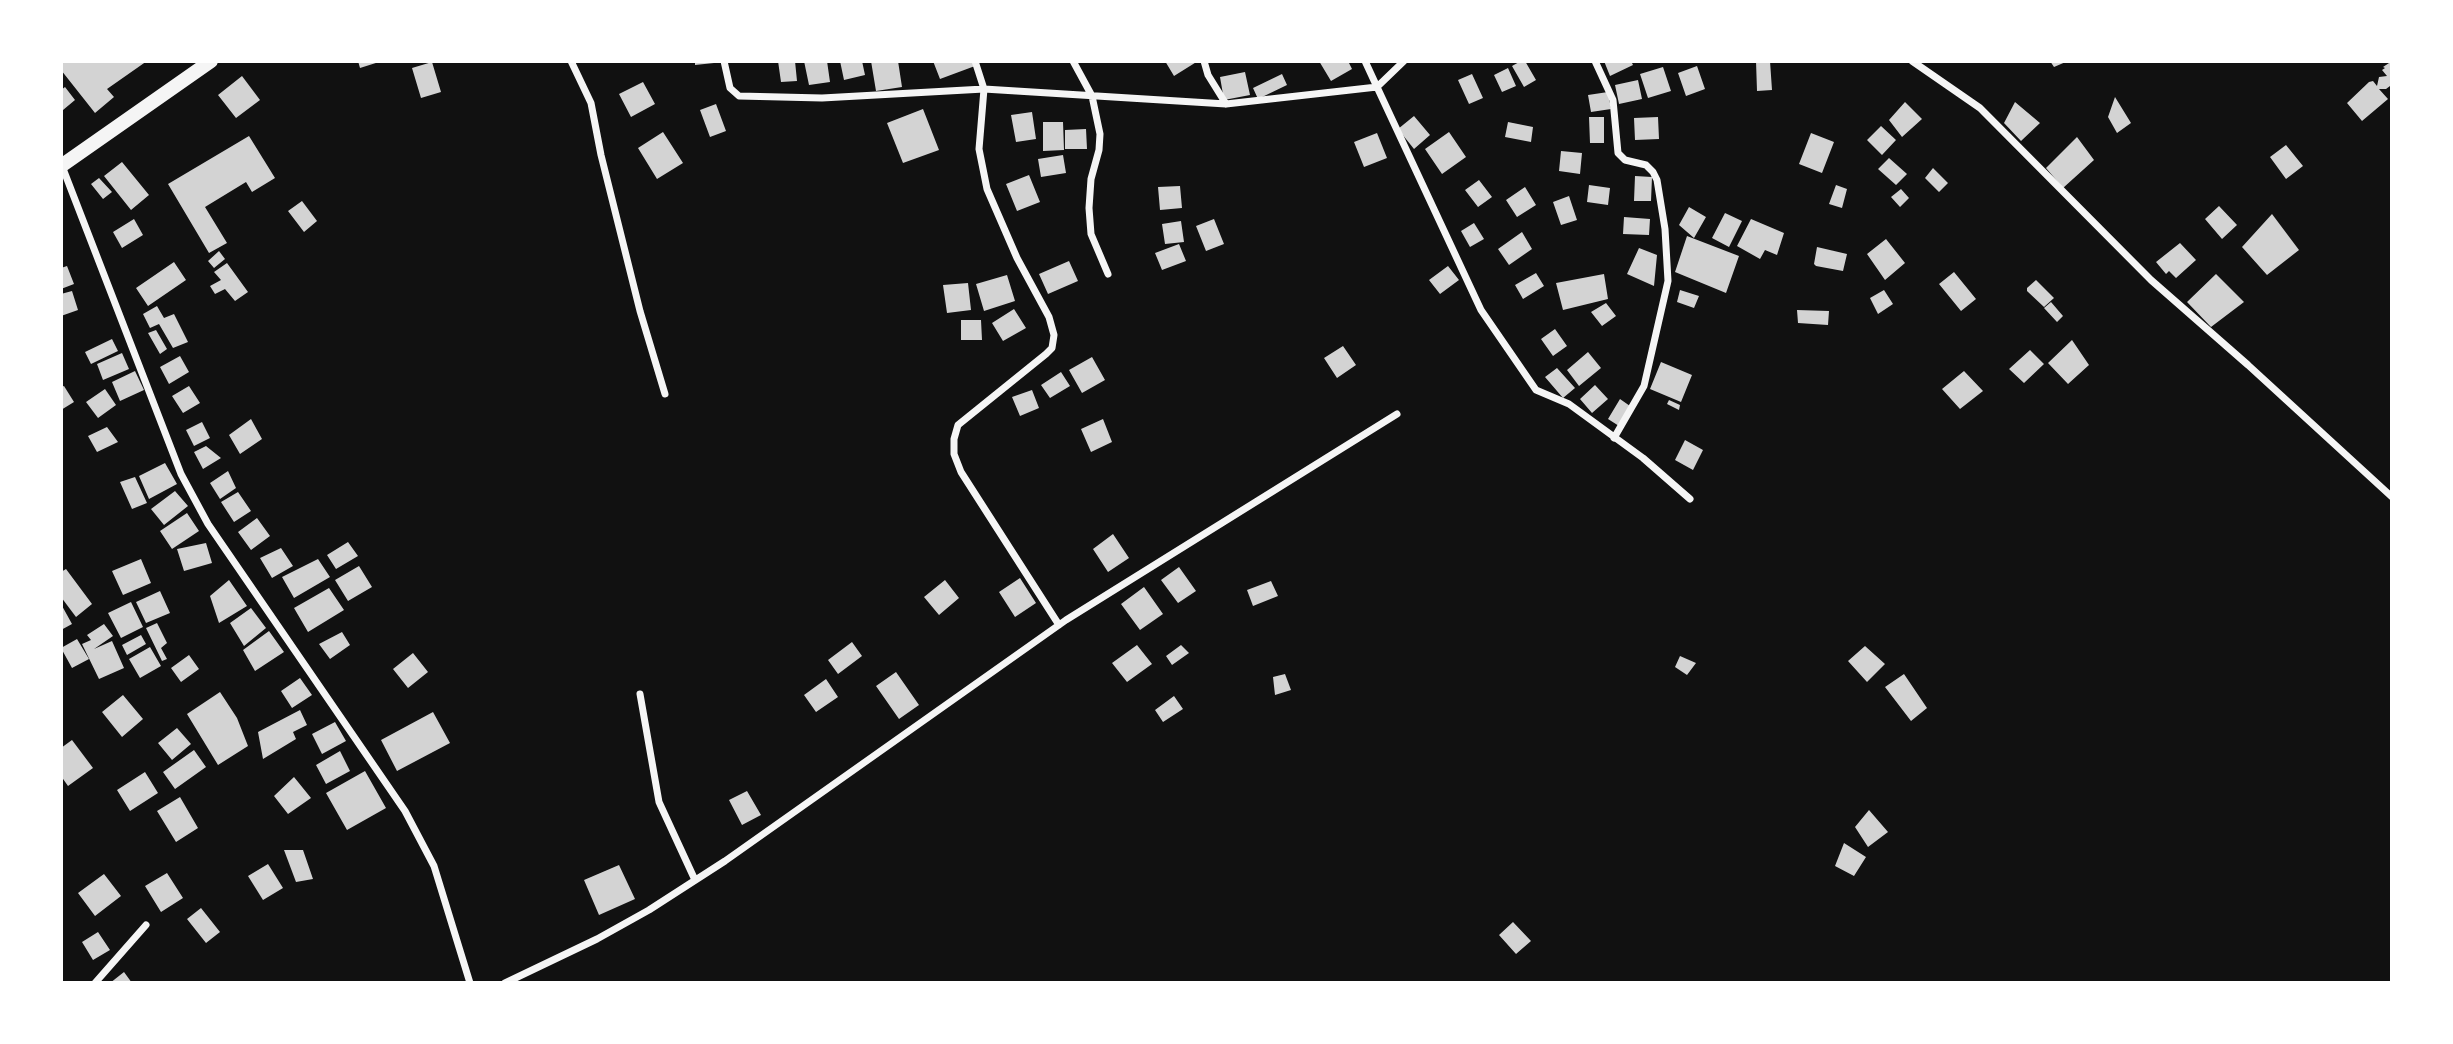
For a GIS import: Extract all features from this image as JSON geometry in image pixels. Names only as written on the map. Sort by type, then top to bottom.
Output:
[{"type":"main road","points":[[62,166],[211,61]]},
{"type":"street","points":[[571,61],[591,103],[601,155],[637,298],[665,394]]},
{"type":"street","points":[[724,61],[730,88],[740,96],[822,98],[984,89],[1226,104],[1377,87],[1404,61]]},
{"type":"street","points":[[975,61],[984,89],[979,149],[987,189],[1017,258],[1049,317],[1054,335],[1052,348],[1046,354],[958,425],[954,454],[961,472],[1059,625]]},
{"type":"street","points":[[1073,61],[1092,96],[1100,134],[1099,150],[1091,179],[1091,234],[1108,274]]},
{"type":"street","points":[[1204,61],[1208,75],[1226,104]]},
{"type":"street","points":[[1365,61],[1481,310],[1536,390],[1569,404],[1643,458],[1690,499]]},
{"type":"street","points":[[1595,61],[1613,100],[1619,153],[1625,160],[1646,165],[1657,180],[1665,229],[1668,281],[1644,386],[1614,438]]},
{"type":"street","points":[[1912,61],[1980,108],[2151,280],[2392,497]]},
{"type":"street","points":[[62,166],[181,474],[208,524],[370,756],[405,811],[434,866],[470,983]]},
{"type":"street","points":[[505,983],[649,910],[1059,625],[1397,414]]},
{"type":"street","points":[[640,694],[659,802],[695,880]]},
{"type":"street","points":[[95,983],[146,925]]},
{"type":"building","points":[[61,61],[147,61],[107,89],[114,97],[95,113],[61,70]]},
{"type":"building","points":[[358,61],[379,61],[379,62],[360,68]]},
{"type":"building","points":[[695,61],[714,61],[714,63],[695,65]]},
{"type":"building","points":[[778,61],[795,61],[797,81],[781,82]]},
{"type":"building","points":[[804,61],[827,61],[830,82],[809,85]]},
{"type":"building","points":[[840,61],[862,61],[865,75],[844,80]]},
{"type":"building","points":[[871,61],[898,61],[902,87],[876,91]]},
{"type":"building","points":[[933,61],[973,61],[975,66],[940,79]]},
{"type":"building","points":[[1165,61],[1198,61],[1174,76]]},
{"type":"building","points":[[1319,61],[1348,61],[1352,69],[1331,81]]},
{"type":"building","points":[[1525,61],[1536,80],[1524,87],[1512,66]]},
{"type":"building","points":[[1604,61],[1631,61],[1633,65],[1610,76]]},
{"type":"building","points":[[1756,61],[1770,61],[1772,90],[1757,91]]},
{"type":"building","points":[[2050,61],[2068,61],[2054,67]]},
{"type":"building","points":[[2392,61],[2392,83],[2390,81],[2390,86],[2386,89],[2379,89],[2388,99],[2362,121],[2347,103],[2369,82],[2373,81],[2377,86],[2379,77],[2387,76],[2382,70],[2385,68],[2383,67]]},
{"type":"building","points":[[432,62],[441,92],[421,98],[412,68]]},
{"type":"building","points":[[1697,66],[1705,89],[1686,96],[1678,73]]},
{"type":"building","points":[[1663,67],[1671,91],[1648,98],[1640,74]]},
{"type":"building","points":[[1508,68],[1516,86],[1502,92],[1494,75]]},
{"type":"building","points":[[1245,72],[1250,95],[1224,100],[1220,77]]},
{"type":"building","points":[[1282,74],[1287,85],[1258,99],[1253,88]]},
{"type":"building","points":[[1472,74],[1483,98],[1469,104],[1458,80]]},
{"type":"building","points":[[242,76],[260,100],[236,118],[218,95]]},
{"type":"building","points":[[1638,80],[1642,99],[1619,104],[1615,85]]},
{"type":"building","points":[[643,82],[655,104],[631,117],[619,94]]},
{"type":"building","points":[[65,87],[75,100],[63,110],[61,90]]},
{"type":"building","points":[[1608,92],[1611,109],[1591,112],[1588,95]]},
{"type":"building","points":[[2115,97],[2131,123],[2117,133],[2108,117]]},
{"type":"building","points":[[1905,102],[1922,119],[1902,137],[1889,120]]},
{"type":"building","points":[[2015,102],[2040,123],[2021,141],[2004,123]]},
{"type":"building","points":[[716,104],[726,131],[710,137],[700,110]]},
{"type":"building","points":[[923,109],[939,150],[903,163],[887,123]]},
{"type":"building","points":[[1032,112],[1036,139],[1016,142],[1011,115]]},
{"type":"building","points":[[1414,116],[1430,135],[1414,149],[1398,129]]},
{"type":"building","points":[[1589,117],[1604,117],[1604,143],[1590,143]]},
{"type":"building","points":[[1658,117],[1659,139],[1635,140],[1634,118]]},
{"type":"building","points":[[1043,122],[1063,122],[1064,150],[1043,151]]},
{"type":"building","points":[[1508,122],[1533,127],[1531,142],[1505,137]]},
{"type":"building","points":[[1881,126],[1896,140],[1882,155],[1867,140]]},
{"type":"building","points":[[1086,129],[1087,149],[1065,149],[1065,130]]},
{"type":"building","points":[[663,132],[683,163],[657,179],[638,148]]},
{"type":"building","points":[[1449,132],[1466,157],[1442,174],[1425,149]]},
{"type":"building","points":[[1377,133],[1387,158],[1364,167],[1354,142]]},
{"type":"building","points":[[1811,133],[1834,142],[1822,173],[1799,164]]},
{"type":"building","points":[[249,136],[275,178],[252,192],[246,182],[205,207],[227,243],[209,253],[168,184]]},
{"type":"building","points":[[2077,137],[2094,160],[2063,188],[2046,168]]},
{"type":"building","points":[[2286,145],[2303,166],[2286,179],[2270,157]]},
{"type":"building","points":[[1561,151],[1582,153],[1580,174],[1559,171]]},
{"type":"building","points":[[1063,155],[1066,173],[1041,177],[1038,159]]},
{"type":"building","points":[[1889,158],[1907,174],[1896,185],[1878,169]]},
{"type":"building","points":[[122,162],[149,195],[131,210],[104,176]]},
{"type":"building","points":[[1933,168],[1948,183],[1939,192],[1925,178]]},
{"type":"building","points":[[1029,175],[1040,202],[1017,211],[1006,184]]},
{"type":"building","points":[[1635,176],[1652,177],[1651,201],[1634,201]]},
{"type":"building","points":[[99,178],[112,192],[103,199],[91,184]]},
{"type":"building","points":[[1479,180],[1492,197],[1478,207],[1465,190]]},
{"type":"building","points":[[1589,185],[1610,188],[1608,205],[1587,202]]},
{"type":"building","points":[[1836,185],[1847,189],[1842,208],[1829,204]]},
{"type":"building","points":[[1180,186],[1182,208],[1160,210],[1158,187]]},
{"type":"building","points":[[1525,187],[1536,205],[1517,217],[1506,200]]},
{"type":"building","points":[[1901,189],[1909,198],[1900,207],[1891,197]]},
{"type":"building","points":[[1569,196],[1577,220],[1561,225],[1553,202]]},
{"type":"building","points":[[302,201],[317,221],[304,232],[288,211]]},
{"type":"building","points":[[2219,206],[2237,225],[2222,239],[2205,219]]},
{"type":"building","points":[[1689,207],[1706,217],[1694,238],[1679,225]]},
{"type":"building","points":[[1725,213],[1742,221],[1729,247],[1712,238]]},
{"type":"building","points":[[2272,214],[2299,250],[2267,275],[2242,247]]},
{"type":"building","points":[[1624,217],[1650,219],[1649,235],[1623,234]]},
{"type":"building","points":[[134,219],[143,235],[122,248],[113,232]]},
{"type":"building","points":[[1214,219],[1224,244],[1206,251],[1196,226]]},
{"type":"building","points":[[1751,219],[1784,233],[1777,255],[1765,250],[1760,259],[1737,246]]},
{"type":"building","points":[[1181,221],[1184,242],[1165,244],[1162,224]]},
{"type":"building","points":[[1474,223],[1484,239],[1470,247],[1461,231]]},
{"type":"building","points":[[1522,232],[1532,249],[1509,265],[1498,249]]},
{"type":"building","points":[[1687,236],[1739,256],[1726,293],[1675,272]]},
{"type":"building","points":[[1886,239],[1905,263],[1885,280],[1867,254]]},
{"type":"building","points":[[2180,243],[2196,260],[2176,278],[2169,271],[2166,274],[2156,262]]},
{"type":"building","points":[[1179,244],[1186,261],[1162,270],[1155,253]]},
{"type":"building","points":[[1817,247],[1847,254],[1843,271],[1816,266],[1814,264]]},
{"type":"building","points":[[1639,248],[1657,255],[1654,286],[1627,274]]},
{"type":"building","points":[[219,251],[225,259],[214,268],[208,261]]},
{"type":"building","points":[[1069,261],[1078,281],[1048,294],[1039,274]]},
{"type":"building","points":[[174,262],[186,280],[148,306],[136,288]]},
{"type":"building","points":[[227,263],[248,292],[235,301],[225,289],[215,294],[210,286],[221,280],[214,272]]},
{"type":"building","points":[[67,266],[74,284],[61,289],[61,268]]},
{"type":"building","points":[[1448,266],[1459,280],[1440,294],[1429,280]]},
{"type":"building","points":[[1954,272],[1976,299],[1961,311],[1939,284]]},
{"type":"building","points":[[1536,273],[1544,286],[1523,299],[1515,285]]},
{"type":"building","points":[[1604,274],[1608,299],[1563,310],[1556,283]]},
{"type":"building","points":[[2216,274],[2244,302],[2211,327],[2187,302]]},
{"type":"building","points":[[1007,275],[1015,301],[984,311],[976,284]]},
{"type":"building","points":[[2036,280],[2054,298],[2044,307],[2027,291]]},
{"type":"building","points":[[968,283],[971,310],[947,313],[943,285]]},
{"type":"building","points":[[1680,290],[1699,296],[1694,308],[1677,302]]},
{"type":"building","points":[[1884,290],[1893,304],[1878,314],[1870,298]]},
{"type":"building","points":[[72,291],[78,310],[61,316],[61,294]]},
{"type":"building","points":[[2051,302],[2063,316],[2057,322],[2044,308]]},
{"type":"building","points":[[1606,303],[1616,316],[1602,326],[1591,312]]},
{"type":"building","points":[[157,306],[164,318],[174,314],[188,342],[173,348],[159,324],[150,328],[143,314]]},
{"type":"building","points":[[1014,309],[1026,328],[1003,341],[992,323]]},
{"type":"building","points":[[1797,310],[1829,311],[1828,325],[1798,323]]},
{"type":"building","points":[[961,320],[981,320],[982,340],[961,340]]},
{"type":"building","points":[[1555,329],[1567,346],[1553,356],[1541,339]]},
{"type":"building","points":[[156,330],[167,349],[160,354],[148,333]]},
{"type":"building","points":[[112,339],[118,351],[91,364],[85,352]]},
{"type":"building","points":[[2072,340],[2089,365],[2068,384],[2048,363]]},
{"type":"building","points":[[1343,346],[1356,365],[1337,378],[1324,358]]},
{"type":"building","points":[[2030,350],[2044,364],[2024,383],[2009,369]]},
{"type":"building","points":[[1588,352],[1601,368],[1579,386],[1567,370]]},
{"type":"building","points":[[122,353],[129,369],[103,380],[97,364]]},
{"type":"building","points":[[180,356],[189,372],[169,384],[160,367]]},
{"type":"building","points":[[1092,357],[1105,380],[1082,393],[1069,370]]},
{"type":"building","points":[[1661,362],[1692,375],[1681,402],[1650,389]]},
{"type":"building","points":[[1557,368],[1575,388],[1563,398],[1545,377]]},
{"type":"building","points":[[135,371],[144,390],[120,401],[112,382]]},
{"type":"building","points":[[1964,371],[1983,391],[1960,409],[1942,389]]},
{"type":"building","points":[[1061,372],[1070,386],[1050,398],[1041,385]]},
{"type":"building","points":[[1595,385],[1608,399],[1592,413],[1580,399]]},
{"type":"building","points":[[64,386],[74,402],[61,410],[61,387]]},
{"type":"building","points":[[189,386],[200,403],[183,413],[172,396]]},
{"type":"building","points":[[105,389],[116,405],[98,418],[86,402]]},
{"type":"building","points":[[1032,390],[1039,408],[1020,416],[1012,397]]},
{"type":"building","points":[[1620,399],[1630,406],[1619,426],[1608,419]]},
{"type":"building","points":[[1669,400],[1680,405],[1679,410],[1667,404]]},
{"type":"building","points":[[251,419],[262,439],[240,454],[229,435]]},
{"type":"building","points":[[1103,419],[1112,442],[1091,452],[1081,429]]},
{"type":"building","points":[[202,422],[210,438],[194,446],[186,430]]},
{"type":"building","points":[[107,427],[118,442],[97,452],[88,436]]},
{"type":"building","points":[[1685,440],[1703,450],[1693,470],[1675,460]]},
{"type":"building","points":[[206,446],[221,458],[203,469],[194,452]]},
{"type":"building","points":[[165,463],[177,484],[149,499],[139,476]]},
{"type":"building","points":[[228,471],[236,488],[220,499],[210,483]]},
{"type":"building","points":[[135,477],[147,503],[132,509],[120,482]]},
{"type":"building","points":[[175,491],[188,506],[164,525],[151,509]]},
{"type":"building","points":[[238,492],[251,511],[234,522],[221,502]]},
{"type":"building","points":[[187,513],[199,531],[172,549],[160,531]]},
{"type":"building","points":[[257,518],[270,536],[251,550],[238,532]]},
{"type":"building","points":[[1113,534],[1129,558],[1108,572],[1093,549]]},
{"type":"building","points":[[348,542],[358,556],[336,569],[327,555]]},
{"type":"building","points":[[206,543],[212,563],[184,571],[177,549]]},
{"type":"building","points":[[281,548],[293,566],[272,578],[260,558]]},
{"type":"building","points":[[141,559],[151,583],[123,595],[112,571]]},
{"type":"building","points":[[318,559],[330,577],[294,598],[282,577]]},
{"type":"building","points":[[359,566],[372,587],[348,601],[335,580]]},
{"type":"building","points":[[1179,567],[1196,591],[1178,603],[1161,580]]},
{"type":"building","points":[[66,569],[92,604],[76,617],[61,597],[61,572]]},
{"type":"building","points":[[1020,578],[1036,603],[1015,617],[999,592]]},
{"type":"building","points":[[229,580],[247,606],[219,623],[210,596]]},
{"type":"building","points":[[945,580],[959,598],[939,615],[924,597]]},
{"type":"building","points":[[1271,581],[1278,596],[1253,606],[1247,590]]},
{"type":"building","points":[[1144,587],[1163,614],[1140,630],[1121,604]]},
{"type":"building","points":[[329,588],[344,610],[308,632],[294,608]]},
{"type":"building","points":[[160,591],[170,613],[146,623],[136,602]]},
{"type":"building","points":[[131,602],[143,627],[121,638],[108,613]]},
{"type":"building","points":[[61,604],[72,624],[61,630]]},
{"type":"building","points":[[251,608],[266,628],[244,646],[230,623]]},
{"type":"building","points":[[157,623],[167,643],[161,648],[167,659],[162,661],[146,628]]},
{"type":"building","points":[[104,624],[113,636],[94,649],[112,641],[124,668],[99,679],[82,644],[91,640],[87,635]]},
{"type":"building","points":[[269,631],[284,652],[255,671],[243,650]]},
{"type":"building","points":[[342,632],[350,645],[330,659],[319,644]]},
{"type":"building","points":[[141,635],[146,644],[127,655],[122,645]]},
{"type":"building","points":[[77,639],[89,659],[72,668],[61,648]]},
{"type":"building","points":[[852,642],[862,656],[838,674],[828,660]]},
{"type":"building","points":[[1137,645],[1152,664],[1127,682],[1112,663]]},
{"type":"building","points":[[1181,645],[1189,653],[1172,665],[1166,656]]},
{"type":"building","points":[[1865,646],[1885,664],[1867,682],[1848,661]]},
{"type":"building","points":[[150,647],[161,666],[140,678],[129,659]]},
{"type":"building","points":[[413,653],[428,672],[408,688],[393,669]]},
{"type":"building","points":[[189,655],[199,669],[181,682],[171,668]]},
{"type":"building","points":[[1680,656],[1696,663],[1687,675],[1675,667]]},
{"type":"building","points":[[896,672],[919,705],[899,719],[876,686]]},
{"type":"building","points":[[1285,674],[1291,690],[1275,695],[1273,677]]},
{"type":"building","points":[[1904,674],[1927,708],[1911,721],[1885,687]]},
{"type":"building","points":[[300,678],[312,695],[292,708],[281,691]]},
{"type":"building","points":[[826,679],[838,697],[816,712],[804,695]]},
{"type":"building","points":[[220,692],[237,718],[248,746],[218,765],[187,714]]},
{"type":"building","points":[[123,695],[143,719],[122,737],[102,712]]},
{"type":"building","points":[[1174,696],[1183,709],[1163,722],[1155,710]]},
{"type":"building","points":[[300,710],[307,725],[293,732],[296,739],[263,759],[258,732]]},
{"type":"building","points":[[433,712],[450,743],[397,771],[381,740]]},
{"type":"building","points":[[335,722],[346,741],[322,754],[312,734]]},
{"type":"building","points":[[177,728],[191,744],[172,760],[158,743]]},
{"type":"building","points":[[72,740],[93,768],[68,786],[61,776],[61,748]]},
{"type":"building","points":[[194,750],[206,767],[175,789],[163,772]]},
{"type":"building","points":[[340,751],[350,771],[326,784],[316,765]]},
{"type":"building","points":[[365,771],[386,808],[347,830],[326,793]]},
{"type":"building","points":[[145,772],[158,793],[130,811],[117,790]]},
{"type":"building","points":[[294,777],[311,798],[288,814],[274,796]]},
{"type":"building","points":[[747,791],[761,815],[742,825],[729,800]]},
{"type":"building","points":[[180,797],[198,828],[176,842],[157,811]]},
{"type":"building","points":[[1869,810],[1888,832],[1868,847],[1855,827]]},
{"type":"building","points":[[1844,843],[1866,857],[1854,876],[1835,866]]},
{"type":"building","points":[[284,850],[303,850],[313,879],[296,882]]},
{"type":"building","points":[[268,864],[283,888],[263,900],[248,876]]},
{"type":"building","points":[[619,865],[635,899],[599,915],[584,880]]},
{"type":"building","points":[[167,873],[183,898],[161,912],[145,886]]},
{"type":"building","points":[[104,874],[121,896],[95,916],[78,893]]},
{"type":"building","points":[[201,908],[220,932],[206,943],[187,919]]},
{"type":"building","points":[[1513,922],[1531,941],[1516,954],[1499,935]]},
{"type":"building","points":[[98,932],[110,950],[93,960],[82,942]]},
{"type":"building","points":[[124,972],[132,983],[110,983]]}]
